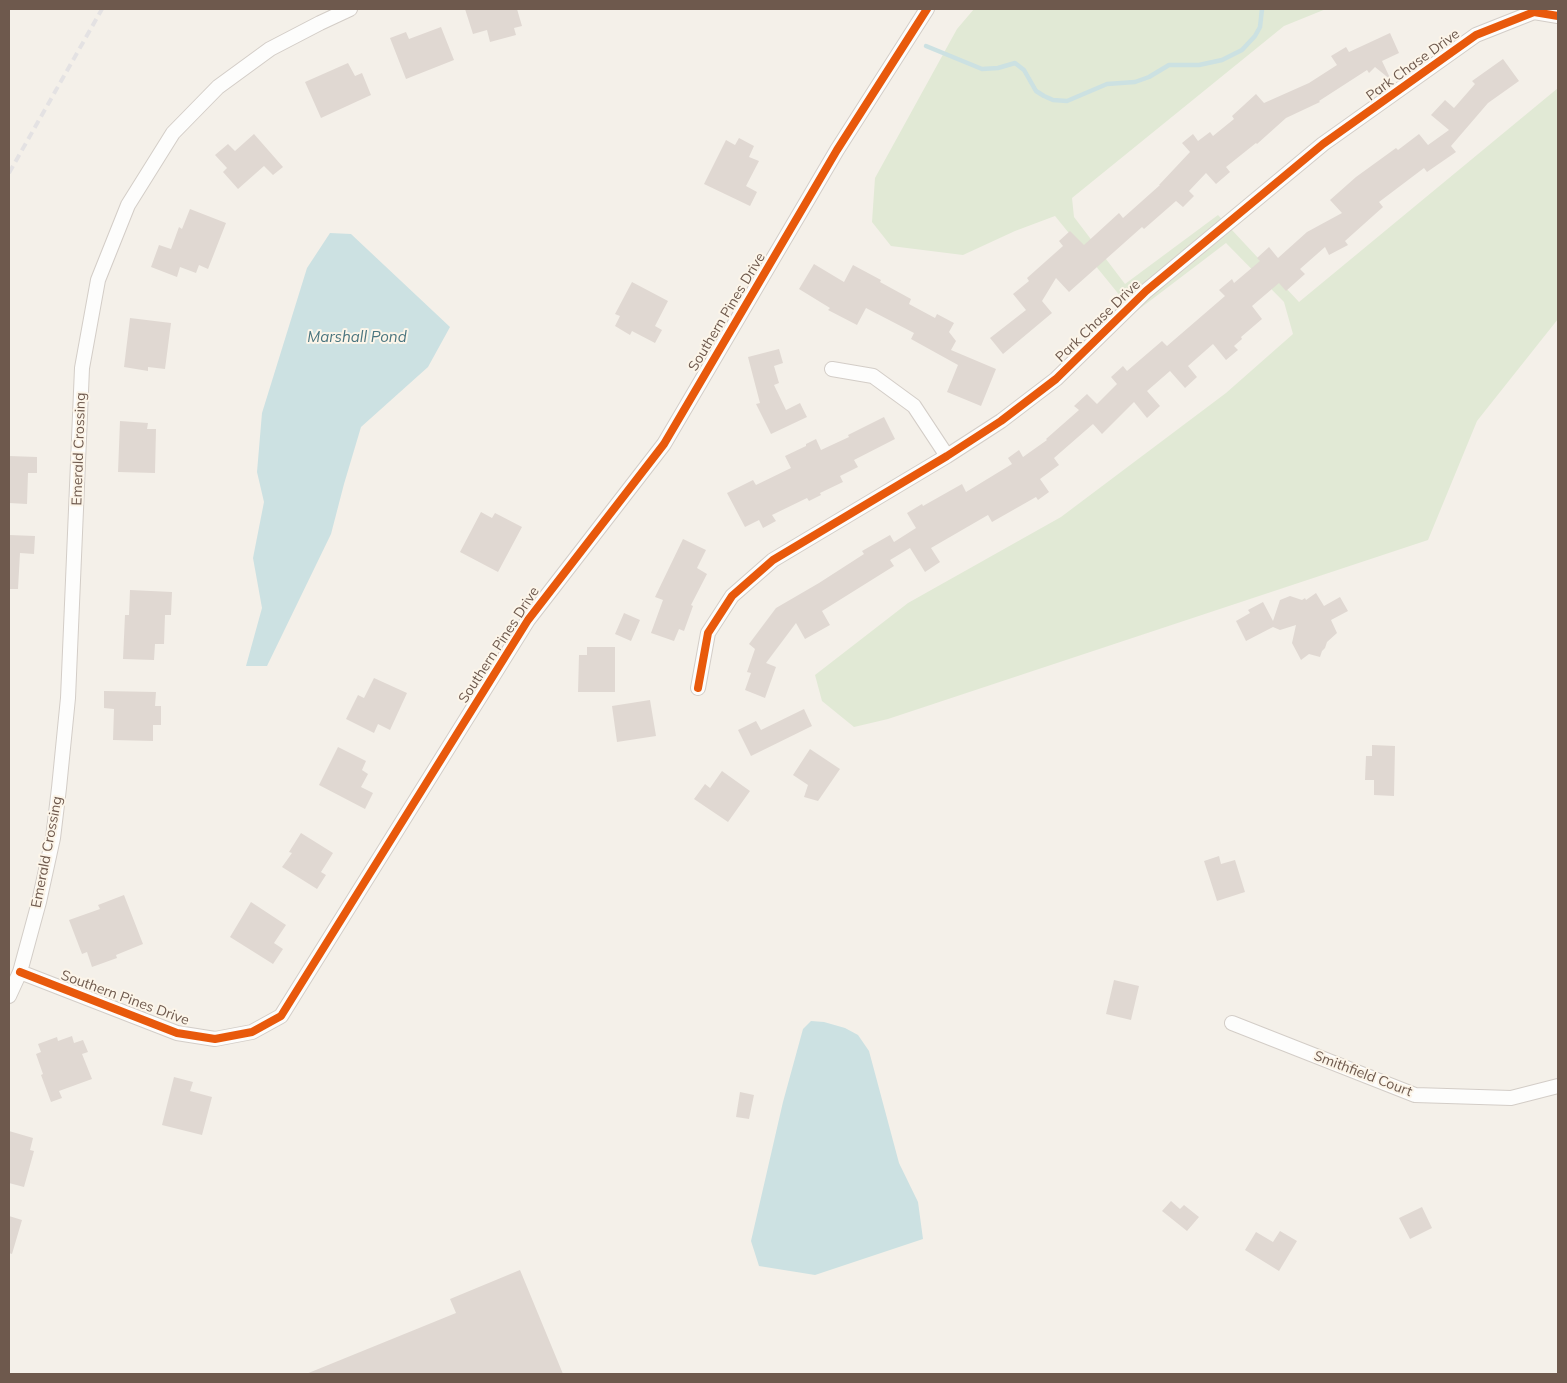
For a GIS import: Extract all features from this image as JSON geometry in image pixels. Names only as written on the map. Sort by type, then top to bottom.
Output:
[{"type":"street","name":"Emerald Crossing","points":[[9,996],[20,972],[39,902],[53,838],[68,698],[82,368],[98,280],[128,205],[173,133],[218,86],[263,54],[350,9]]},
{"type":"street","name":"Southern Pines Drive","points":[[20,972],[177,1033],[215,1039],[252,1032],[281,1016],[528,620],[664,444],[837,150],[927,9]]},
{"type":"street","name":"Park Chase Drive","points":[[698,688],[708,633],[732,596],[773,560],[947,456],[1001,421],[1056,379],[1146,291],[1323,144],[1476,35],[1534,12],[1558,16]]},
{"type":"street","points":[[832,369],[872,376],[914,406],[947,456]]},
{"type":"street","name":"Smithfield Court","points":[[1232,1023],[1415,1095],[1511,1098],[1558,1086]]},
{"type":"green space","points":[[974,9],[1326,9],[1284,26],[1072,198],[1074,217],[1125,284],[1218,215],[1299,302],[1558,88],[1558,319],[1477,421],[1428,540],[888,719],[854,727],[822,701],[815,675],[908,603],[1061,517],[1226,393],[1293,334],[1284,302],[1226,243],[1134,313],[1055,216],[1015,231],[963,255],[891,246],[872,222],[875,178],[957,29]]},
{"type":"water","name":"Marshall Pond","points":[[330,233],[351,234],[450,327],[428,367],[361,427],[331,534],[267,666],[246,666],[262,608],[253,558],[264,502],[257,472],[262,413],[307,268]]},
{"type":"water","points":[[811,1021],[824,1022],[845,1028],[858,1035],[869,1051],[899,1163],[918,1202],[923,1239],[815,1275],[759,1266],[751,1241],[783,1102],[803,1029]]},
{"type":"building","points":[[465,9],[517,9],[522,26],[514,28],[516,35],[490,42],[487,30],[473,34]]},
{"type":"building","points":[[441,27],[454,60],[406,79],[390,38],[406,32],[409,39]]},
{"type":"building","points":[[1390,33],[1399,53],[1382,61],[1391,80],[1375,67],[1369,73],[1367,70],[1320,102],[1286,118],[1257,144],[1226,167],[1230,172],[1216,184],[1206,173],[1189,191],[1194,196],[1183,207],[1176,201],[1144,229],[1142,227],[1069,292],[1056,278],[1042,301],[1052,313],[1003,354],[990,338],[1026,310],[1013,294],[1029,281],[1027,278],[1063,246],[1059,241],[1070,231],[1084,245],[1119,213],[1123,218],[1160,185],[1190,152],[1182,143],[1193,134],[1198,141],[1210,132],[1213,136],[1234,119],[1232,116],[1256,94],[1264,103],[1309,83],[1337,65],[1331,56],[1346,47],[1349,52]]},
{"type":"building","points":[[1503,59],[1519,81],[1488,103],[1451,146],[1456,152],[1427,172],[1424,168],[1379,202],[1383,207],[1345,241],[1348,245],[1329,255],[1325,247],[1300,269],[1305,274],[1286,291],[1279,283],[1252,306],[1262,319],[1241,337],[1242,339],[1234,346],[1238,350],[1226,360],[1213,344],[1188,366],[1197,377],[1185,388],[1170,371],[1147,391],[1160,406],[1147,418],[1134,402],[1102,434],[1093,424],[1054,458],[1059,465],[1040,479],[1049,492],[1038,500],[1036,497],[992,522],[988,515],[931,548],[940,562],[925,572],[910,548],[890,560],[894,566],[822,611],[830,625],[805,639],[796,623],[766,663],[776,667],[765,698],[745,690],[751,673],[747,672],[755,649],[749,644],[776,608],[819,583],[864,554],[862,551],[890,535],[894,542],[916,528],[907,513],[962,484],[966,492],[1012,464],[1008,458],[1019,450],[1023,457],[1047,440],[1079,410],[1074,406],[1087,394],[1097,404],[1117,384],[1111,377],[1123,366],[1127,371],[1162,341],[1167,346],[1225,296],[1219,290],[1232,279],[1234,283],[1260,261],[1257,258],[1269,247],[1278,258],[1307,232],[1342,213],[1330,200],[1356,177],[1419,134],[1428,145],[1449,130],[1431,115],[1445,100],[1454,108],[1475,84],[1472,81]]},
{"type":"building","points":[[348,63],[355,76],[362,73],[371,95],[321,118],[305,82]]},
{"type":"building","points":[[254,134],[283,167],[273,175],[264,166],[238,189],[223,172],[227,168],[215,155],[228,144],[235,151]]},
{"type":"building","points":[[739,138],[754,146],[749,157],[759,161],[746,186],[757,192],[750,206],[704,184],[726,140],[735,145]]},
{"type":"building","points":[[190,209],[226,223],[208,269],[199,265],[196,273],[180,267],[177,277],[151,267],[159,245],[171,249],[179,227],[182,229]]},
{"type":"building","points":[[814,264],[844,282],[853,265],[911,299],[909,304],[935,318],[937,314],[954,323],[949,332],[956,341],[951,350],[996,369],[981,406],[947,392],[958,365],[911,339],[914,333],[866,308],[857,325],[828,310],[830,308],[799,289]]},
{"type":"building","points":[[632,282],[668,301],[655,326],[662,330],[655,343],[632,331],[630,335],[615,326],[620,316],[615,314]]},
{"type":"building","points":[[130,318],[171,323],[165,369],[148,367],[148,371],[124,367]]},
{"type":"building","points":[[779,349],[783,363],[774,366],[779,383],[774,385],[786,410],[800,403],[807,417],[771,434],[756,404],[760,403],[748,357]]},
{"type":"building","points":[[884,417],[895,439],[854,460],[858,467],[840,476],[843,482],[820,493],[821,495],[809,501],[807,498],[772,515],[776,521],[763,528],[759,520],[745,527],[727,493],[753,480],[756,485],[791,468],[785,456],[816,439],[821,450]]},
{"type":"building","points":[[120,421],[148,423],[147,429],[156,429],[155,473],[118,472]]},
{"type":"building","points":[[9,456],[37,457],[37,473],[28,473],[27,504],[9,503]]},
{"type":"building","points":[[481,512],[492,518],[495,513],[522,527],[498,572],[460,552]]},
{"type":"building","points":[[9,535],[35,536],[34,554],[20,553],[18,589],[9,589]]},
{"type":"building","points":[[683,539],[706,550],[697,568],[707,574],[691,605],[693,606],[684,631],[679,629],[674,641],[651,633],[663,600],[655,597]]},
{"type":"building","points":[[130,590],[172,592],[171,615],[165,615],[164,644],[155,644],[154,660],[123,659],[125,615],[129,615]]},
{"type":"building","points":[[1316,593],[1324,606],[1340,597],[1348,611],[1331,620],[1337,633],[1327,642],[1320,657],[1309,654],[1301,660],[1292,643],[1296,625],[1280,630],[1273,627],[1246,641],[1236,621],[1250,613],[1248,610],[1263,602],[1273,621],[1280,600],[1290,596],[1302,600],[1305,598],[1306,600]]},
{"type":"building","points":[[624,613],[640,620],[631,641],[615,634]]},
{"type":"building","points":[[587,647],[615,647],[615,692],[578,692],[579,655],[587,655]]},
{"type":"building","points":[[374,678],[407,693],[390,730],[378,724],[374,733],[346,719],[358,695],[364,698]]},
{"type":"building","points":[[104,691],[156,692],[155,706],[161,706],[161,725],[153,725],[153,741],[113,740],[114,709],[104,708]]},
{"type":"building","points":[[650,700],[656,736],[617,742],[612,706]]},
{"type":"building","points":[[804,709],[812,726],[751,756],[738,730],[756,721],[761,730]]},
{"type":"building","points":[[1372,745],[1395,746],[1394,796],[1374,795],[1374,780],[1365,780],[1366,756],[1372,756]]},
{"type":"building","points":[[338,747],[366,761],[362,770],[368,774],[361,787],[373,793],[365,809],[319,785]]},
{"type":"building","points":[[810,749],[840,769],[818,801],[804,797],[808,785],[793,775]]},
{"type":"building","points":[[722,771],[750,791],[728,822],[694,799],[705,784],[710,788]]},
{"type":"building","points":[[301,833],[333,853],[321,872],[326,875],[317,889],[282,867],[292,853],[289,852]]},
{"type":"building","points":[[1219,856],[1221,864],[1235,860],[1245,892],[1217,901],[1204,861]]},
{"type":"building","points":[[124,895],[143,944],[116,955],[117,958],[92,967],[87,952],[82,954],[69,920],[100,909],[98,905]]},
{"type":"building","points":[[251,902],[286,925],[274,943],[283,949],[273,964],[230,937]]},
{"type":"building","points":[[1114,980],[1139,986],[1131,1020],[1106,1014]]},
{"type":"building","points":[[72,1036],[74,1043],[83,1040],[88,1052],[82,1054],[92,1079],[59,1091],[62,1098],[51,1102],[36,1054],[41,1052],[38,1044],[57,1037],[58,1041]]},
{"type":"building","points":[[174,1077],[193,1082],[190,1091],[212,1097],[202,1135],[162,1125]]},
{"type":"building","points":[[740,1092],[754,1095],[749,1119],[736,1117]]},
{"type":"building","points":[[9,1131],[33,1138],[30,1150],[34,1151],[24,1187],[9,1183]]},
{"type":"building","points":[[1171,1201],[1180,1209],[1184,1205],[1199,1217],[1187,1231],[1162,1211]]},
{"type":"building","points":[[1422,1207],[1432,1228],[1410,1239],[1399,1218]]},
{"type":"building","points":[[9,1216],[22,1220],[12,1254],[9,1253]]},
{"type":"building","points":[[1280,1231],[1297,1241],[1279,1271],[1245,1250],[1256,1232],[1273,1242]]},
{"type":"building","points":[[520,1270],[563,1374],[306,1374],[456,1313],[450,1299]]},
{"type":"waterway","points":[[926,46],[982,69],[998,68],[1015,63],[1024,70],[1036,91],[1053,100],[1067,101],[1107,84],[1135,82],[1149,77],[1169,65],[1199,65],[1222,60],[1242,50],[1255,36],[1260,27],[1262,9]]},
{"type":"railway","points":[[9,173],[102,9]]},
{"type":"cycle path","points":[[20,972],[177,1033],[215,1039],[252,1032],[281,1016],[528,620],[664,444],[837,150],[927,9]]},
{"type":"cycle path","points":[[698,688],[708,633],[732,596],[773,560],[947,456],[1001,421],[1056,379],[1146,291],[1323,144],[1476,35],[1534,12],[1558,16]]}]
